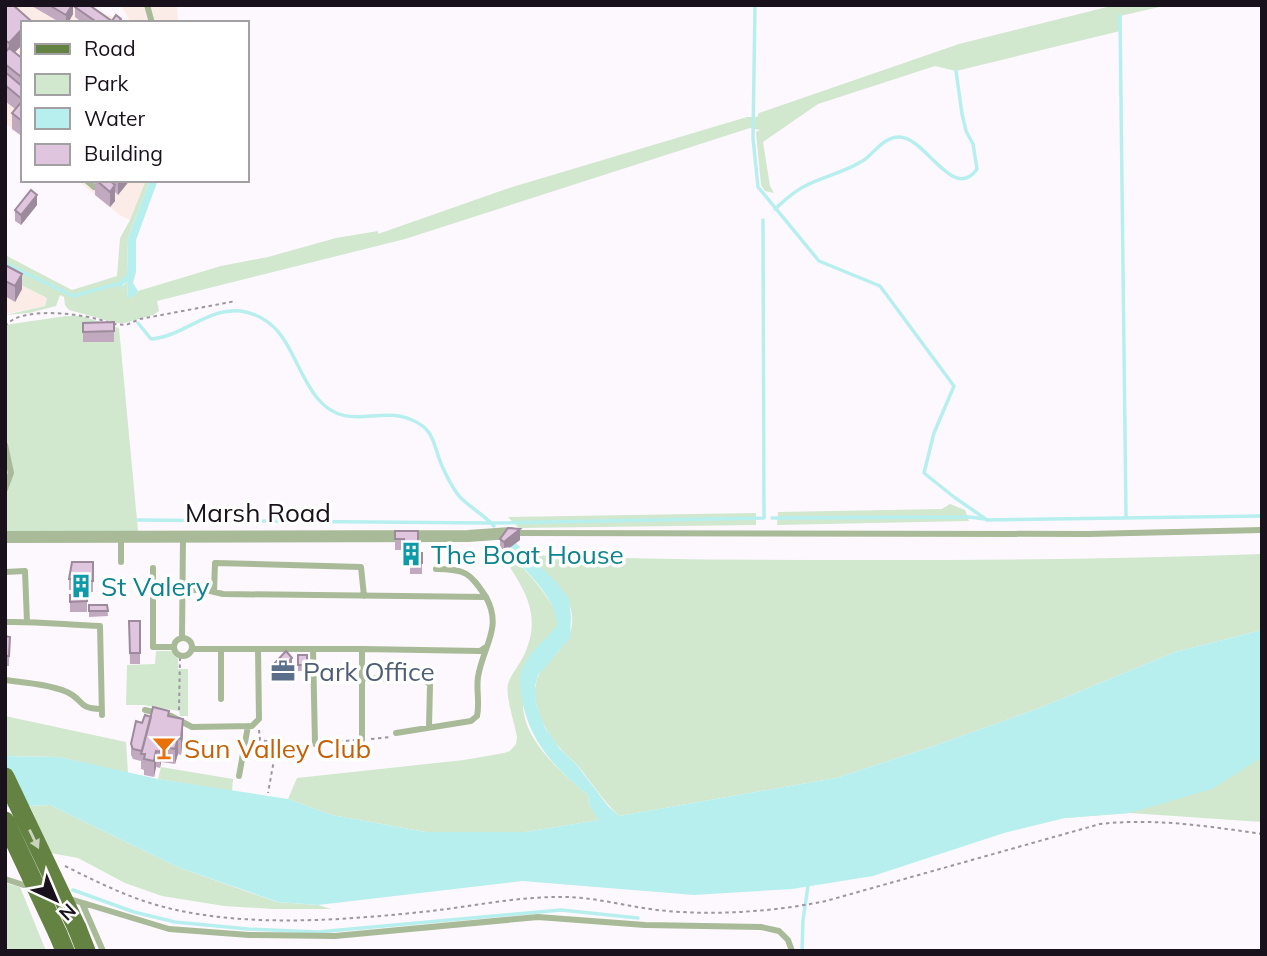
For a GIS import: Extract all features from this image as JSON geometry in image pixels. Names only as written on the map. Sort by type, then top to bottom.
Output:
[{"type":"main road","points":[[5,777],[86,951]]},
{"type":"main road","points":[[5,821],[61,943]]},
{"type":"street","name":"Marsh Road","points":[[5,537],[468,536],[512,533]]},
{"type":"lane","points":[[88,182],[94,187]]},
{"type":"lane","points":[[5,445],[11,473],[5,489]]},
{"type":"lane","points":[[512,533],[1088,534],[1262,530]]},
{"type":"lane","points":[[182,637],[183,535]]},
{"type":"lane","points":[[121,536],[121,562]]},
{"type":"lane","points":[[214,592],[215,563],[361,567],[364,596]]},
{"type":"lane","points":[[153,568],[153,646],[173,647]]},
{"type":"lane","points":[[396,733],[471,721],[477,716],[481,662],[493,632],[491,606],[467,573],[461,570],[436,569]]},
{"type":"lane","points":[[5,572],[25,571],[27,622]]},
{"type":"lane","points":[[182,590],[486,597]]},
{"type":"lane","points":[[5,622],[100,626],[101,712],[87,708],[69,693],[41,684],[5,680]]},
{"type":"lane","points":[[182,637],[176,640],[174,651],[180,656],[188,654],[192,649]]},
{"type":"lane","points":[[182,637],[190,641],[192,649]]},
{"type":"lane","points":[[192,649],[480,651],[487,646]]},
{"type":"lane","points":[[221,649],[221,699]]},
{"type":"lane","points":[[145,710],[171,716],[192,727],[252,726],[259,719],[258,649]]},
{"type":"lane","points":[[313,649],[315,744]]},
{"type":"lane","points":[[362,649],[362,740]]},
{"type":"lane","points":[[363,678],[425,680],[430,685],[429,727]]},
{"type":"lane","points":[[239,776],[248,726]]},
{"type":"lane","points":[[5,879],[45,892]]},
{"type":"lane","points":[[57,895],[169,929],[249,936],[335,936],[538,917],[646,925],[761,927],[779,931],[788,940],[792,951]]},
{"type":"lane","points":[[82,903],[103,951]]},
{"type":"path","points":[[5,326],[14,317],[65,312],[87,315],[120,326],[140,319],[236,301]]},
{"type":"path","points":[[179,722],[180,656]]},
{"type":"path","points":[[259,719],[260,740],[277,743],[268,793]]},
{"type":"path","points":[[62,865],[118,893],[165,907],[186,912],[250,918],[401,914],[552,897],[587,899],[677,912],[735,911],[811,904],[1100,824],[1135,820],[1167,821],[1262,834]]},
{"type":"shaded area","points":[[5,5],[94,5],[100,12],[118,21],[21,21],[21,135],[5,123]]},
{"type":"shaded area","points":[[121,5],[177,5],[178,21],[130,21]]},
{"type":"shaded area","points":[[79,182],[145,182],[130,220],[121,216]]},
{"type":"shaded area","points":[[5,277],[47,298],[45,306],[5,314]]},
{"type":"green space","points":[[1115,5],[1168,5],[1120,16],[1120,31],[956,71],[935,66],[818,104],[763,142],[770,186],[774,193],[765,191],[761,185],[756,132],[760,130],[750,128],[405,239],[157,301],[159,311],[125,323],[69,310],[64,297],[60,295],[56,306],[29,313],[5,315],[45,306],[47,298],[5,277],[5,255],[72,290],[117,276],[120,238],[145,182],[149,182],[128,238],[127,276],[120,288],[128,282],[127,297],[135,296],[138,291],[221,266],[268,257],[336,238],[378,231],[378,234],[509,188],[747,117],[757,117],[759,113],[959,44]]},
{"type":"green space","points":[[81,316],[119,328],[138,531],[5,535],[5,325]]},
{"type":"green space","points":[[950,504],[965,510],[969,521],[777,525],[778,512],[942,509]]},
{"type":"green space","points":[[756,513],[756,525],[519,528],[508,517]]},
{"type":"green space","points":[[507,550],[539,586],[554,608],[557,618],[557,626],[552,635],[528,659],[523,701],[527,726],[549,759],[588,795],[589,805],[600,820],[525,832],[426,832],[332,815],[288,799],[297,778],[464,760],[510,751],[516,744],[517,737],[507,689],[524,655],[532,627],[524,591],[502,555]]},
{"type":"green space","points":[[1262,554],[1262,630],[1175,652],[1042,707],[836,778],[619,816],[554,741],[537,709],[537,679],[567,638],[572,625],[572,612],[560,588],[528,555],[918,560]]},
{"type":"green space","points":[[156,651],[171,651],[178,659],[178,669],[188,669],[188,716],[180,716],[179,711],[126,705],[127,665],[155,664]]},
{"type":"green space","points":[[5,716],[126,742],[128,773],[59,757],[7,756]]},
{"type":"green space","points":[[1262,741],[1262,822],[1130,813],[1065,818]]},
{"type":"green space","points":[[161,767],[233,779],[232,791],[158,779]]},
{"type":"green space","points":[[50,805],[180,868],[277,902],[318,905],[331,909],[224,906],[162,896],[125,883],[78,858],[50,853],[30,806]]},
{"type":"green space","points":[[5,883],[20,887],[46,951],[5,951]]},
{"type":"water","points":[[149,182],[157,182],[136,240],[136,272],[133,283],[138,291],[135,296],[127,298],[128,282],[119,290],[120,280],[127,275],[128,238]]},
{"type":"water","points":[[516,543],[557,583],[569,599],[570,638],[538,675],[535,686],[536,704],[545,728],[619,816],[836,778],[1042,707],[1175,652],[1262,630],[1262,757],[1212,789],[1130,813],[1065,818],[1004,833],[873,876],[792,889],[694,895],[522,881],[318,905],[278,902],[180,868],[50,805],[5,807],[5,756],[59,757],[158,779],[288,799],[332,815],[426,832],[525,832],[599,820],[589,805],[588,795],[553,763],[544,751],[524,709],[520,686],[522,670],[526,661],[557,625],[555,614],[545,594],[507,550]]},
{"type":"building","points":[[7,5],[13,5],[30,20],[21,21],[21,30],[9,43],[5,40]]},
{"type":"building","points":[[49,5],[72,5],[66,15]]},
{"type":"building","points":[[89,5],[112,21],[95,21],[75,7]]},
{"type":"building","points":[[9,48],[21,57],[20,76],[5,64],[5,53]]},
{"type":"building","points":[[5,72],[21,85],[21,98],[5,85]]},
{"type":"building","points":[[21,102],[21,120],[12,113]]},
{"type":"building","points":[[98,182],[111,182],[115,185],[110,192]]},
{"type":"building","points":[[31,190],[37,195],[21,215],[15,210]]},
{"type":"building","points":[[5,265],[22,274],[15,286],[5,281]]},
{"type":"building","points":[[114,322],[114,331],[83,332],[83,323]]},
{"type":"building","points":[[508,528],[520,529],[504,542],[500,539]]},
{"type":"building","points":[[395,531],[418,531],[418,548],[404,548],[404,539],[395,539]]},
{"type":"building","points":[[410,553],[422,553],[422,563],[410,563]]},
{"type":"building","points":[[72,562],[93,562],[93,581],[83,581],[83,589],[87,589],[87,601],[70,602],[70,595],[74,595],[74,579],[69,579]]},
{"type":"building","points":[[89,605],[107,605],[108,611],[89,611]]},
{"type":"building","points":[[129,621],[140,621],[140,653],[130,653]]},
{"type":"building","points":[[5,636],[10,637],[9,656],[5,656]]},
{"type":"building","points":[[286,651],[292,658],[280,670],[274,664]]},
{"type":"building","points":[[298,655],[307,655],[307,665],[298,665]]},
{"type":"building","points":[[153,707],[169,711],[168,716],[183,719],[181,739],[178,738],[175,749],[161,746],[160,752],[156,751],[154,761],[144,759],[145,754],[141,754]]},
{"type":"building","points":[[145,715],[151,717],[142,751],[133,749],[131,744],[136,721],[142,723]]},
{"type":"waterway","points":[[755,5],[753,138],[758,187],[819,261],[880,286],[954,386],[934,433],[924,473],[987,520],[1262,516]]},
{"type":"waterway","points":[[1120,16],[1126,517]]},
{"type":"waterway","points":[[775,209],[801,188],[857,164],[884,142],[899,137],[919,147],[949,174],[958,178],[968,177],[977,169],[973,144],[962,114],[956,71]]},
{"type":"waterway","points":[[138,520],[491,523],[764,518],[763,220]]},
{"type":"waterway","points":[[5,263],[73,296],[121,283]]},
{"type":"waterway","points":[[138,323],[151,339],[164,337],[221,312],[246,312],[261,318],[282,336],[309,387],[329,409],[352,417],[400,416],[426,429],[433,439],[442,466],[455,491],[494,526]]},
{"type":"waterway","points":[[772,518],[985,519]]},
{"type":"waterway","points":[[802,951],[808,886]]},
{"type":"waterway","points":[[73,890],[134,912],[175,922],[248,929],[318,932],[561,910],[638,918]]},
{"type":"place","name":"The Boat House","points":[[411,554]]},
{"type":"place","name":"St Valery","points":[[81,586]]},
{"type":"place","name":"Park Office","points":[[283,671]]},
{"type":"place","name":"Sun Valley Club","points":[[164,748]]}]
